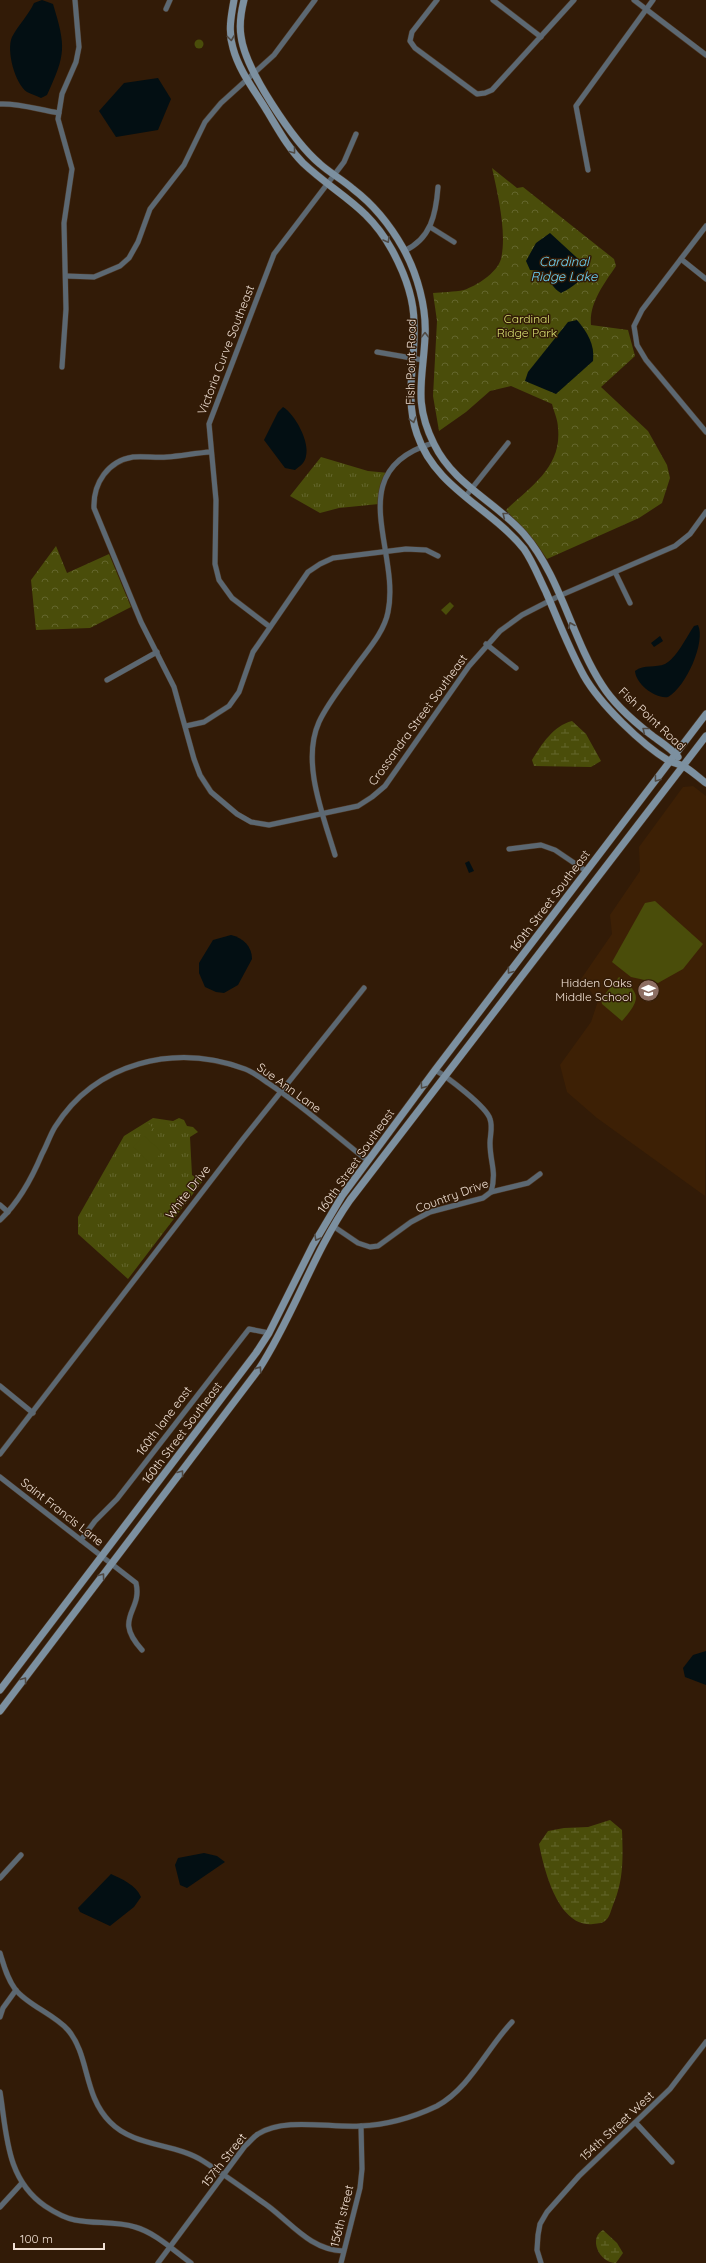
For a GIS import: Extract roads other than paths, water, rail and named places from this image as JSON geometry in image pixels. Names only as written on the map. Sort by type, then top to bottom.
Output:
[{"type":"street","points":[[62,367],[66,309],[64,223],[72,169],[61,133],[59,113],[62,94],[76,62],[79,48],[75,0]]},
{"type":"street","points":[[166,9],[170,0]]},
{"type":"street","name":"Fish Point Road","points":[[234,0],[229,26],[232,46],[240,66],[286,142],[300,160],[355,203],[369,217],[383,234],[396,257],[408,284],[414,323],[413,358],[410,376],[411,413],[421,447],[442,477],[499,524],[525,550],[576,659],[598,695],[636,735],[670,761],[683,766]]},
{"type":"street","name":"Fish Point Road","points":[[244,0],[241,12],[241,37],[244,49],[254,72],[293,135],[320,165],[352,187],[376,210],[391,228],[404,250],[416,282],[423,312],[426,334],[419,399],[422,416],[433,443],[452,474],[509,519],[524,534],[537,551],[559,596],[577,640],[603,686],[635,722],[676,754],[683,766]]},
{"type":"street","points":[[66,276],[94,277],[120,266],[129,258],[138,242],[150,209],[184,165],[205,122],[221,103],[274,55],[315,0]]},
{"type":"street","points":[[437,0],[412,32],[410,41],[415,48],[477,94],[485,94],[492,90],[574,0]]},
{"type":"street","points":[[494,0],[541,37]]},
{"type":"street","points":[[634,0],[706,54]]},
{"type":"street","points":[[588,170],[576,106],[653,0]]},
{"type":"street","points":[[0,104],[17,103],[40,110],[59,113]]},
{"type":"street","name":"Victoria Curve Southeast","points":[[270,627],[232,598],[219,580],[215,564],[216,500],[210,452],[209,424],[213,408],[274,254],[329,184],[344,162],[356,134]]},
{"type":"street","points":[[404,250],[420,242],[430,227],[436,209],[438,187]]},
{"type":"street","points":[[706,226],[642,310],[634,326],[636,345],[646,360],[706,432]]},
{"type":"street","points":[[430,227],[454,242]]},
{"type":"street","points":[[680,259],[706,279]]},
{"type":"street","points":[[377,352],[423,360]]},
{"type":"street","points":[[334,855],[322,815],[315,780],[313,757],[314,739],[319,723],[329,703],[374,640],[388,614],[391,594],[384,552],[380,512],[386,477],[393,466],[406,454],[433,443]]},
{"type":"street","points":[[465,497],[508,443]]},
{"type":"street","name":"Crossandra Street Southeast","points":[[210,452],[167,457],[131,457],[120,461],[106,471],[98,481],[93,496],[94,508],[100,526],[141,622],[174,687],[200,775],[211,792],[237,814],[251,822],[269,825],[322,815],[358,806],[372,797],[385,786],[486,644],[500,631],[522,615],[559,596],[675,546],[704,522],[706,512]]},
{"type":"street","points":[[186,726],[204,722],[229,706],[238,692],[253,652],[308,572],[333,558],[406,548],[426,550],[438,556]]},
{"type":"street","points":[[615,572],[630,603]]},
{"type":"street","points":[[486,644],[516,668]]},
{"type":"street","points":[[107,680],[157,652]]},
{"type":"street","name":"160th Street Southeast","points":[[0,1690],[269,1333],[326,1221],[368,1161],[435,1070],[706,714]]},
{"type":"street","name":"160th Street Southeast","points":[[0,1711],[259,1369],[281,1334],[334,1226],[370,1174],[706,736]]},
{"type":"street","points":[[683,766],[706,783]]},
{"type":"street","points":[[509,849],[541,845],[555,850],[586,871]]},
{"type":"street","name":"White Drive","points":[[33,1413],[200,1194],[364,988]]},
{"type":"street","name":"Sue Ann Lane","points":[[0,1220],[8,1212],[31,1179],[55,1127],[78,1100],[101,1080],[137,1063],[160,1058],[190,1057],[246,1069],[282,1092],[368,1161]]},
{"type":"street","points":[[435,1070],[445,1075],[449,1081],[480,1104],[490,1118],[492,1131],[490,1143],[495,1178],[491,1192]]},
{"type":"street","name":"Country Drive","points":[[334,1226],[358,1243],[370,1247],[378,1246],[411,1222],[430,1212],[483,1198],[491,1192],[528,1183],[540,1174]]},
{"type":"street","points":[[0,1204],[8,1212]]},
{"type":"street","name":"160th lane east","points":[[81,1540],[95,1521],[117,1499],[249,1328],[269,1333]]},
{"type":"street","points":[[0,1386],[33,1413],[0,1454]]},
{"type":"street","name":"Saint Francis Lane","points":[[0,1477],[136,1583],[137,1597],[129,1614],[128,1624],[136,1643],[142,1650]]},
{"type":"street","points":[[0,1878],[21,1855]]},
{"type":"street","points":[[0,1953],[5,1971],[16,1990],[68,2030],[80,2050],[90,2090],[100,2110],[110,2122],[129,2135],[198,2158],[266,2205],[312,2242],[331,2251],[344,2251]]},
{"type":"street","points":[[0,2017],[3,2008],[16,1990]]},
{"type":"street","name":"157th Street","points":[[158,2263],[224,2176],[244,2146],[258,2134],[286,2125],[361,2126],[414,2116],[438,2105],[463,2084],[496,2039],[512,2022]]},
{"type":"street","name":"154th Street West","points":[[541,2263],[537,2250],[540,2224],[547,2212],[579,2176],[670,2089],[706,2042]]},
{"type":"street","points":[[0,2092],[11,2161],[22,2183],[35,2199],[63,2216],[74,2220],[135,2226],[154,2236],[191,2263]]},
{"type":"street","points":[[636,2123],[672,2162]]},
{"type":"street","name":"156th street","points":[[341,2263],[360,2188],[362,2169],[361,2126]]},
{"type":"street","points":[[0,2207],[22,2183]]},
{"type":"water","points":[[42,0],[53,4],[62,41],[62,50],[58,70],[47,95],[41,98],[27,92],[15,75],[11,58],[10,43],[14,33],[34,3]]},
{"type":"water","points":[[158,78],[171,99],[158,130],[116,137],[99,111],[124,83]]},
{"type":"water","name":"Cardinal Ridge Lake","points":[[550,233],[587,267],[583,276],[577,283],[561,293],[553,286],[542,272],[530,270],[526,261],[536,243]]},
{"type":"water","points":[[577,320],[590,339],[593,349],[593,361],[556,394],[525,381],[528,372],[568,322]]},
{"type":"water","points":[[283,407],[297,422],[306,443],[307,450],[305,461],[295,470],[285,468],[264,440],[278,412]]},
{"type":"water","points":[[698,625],[700,633],[697,653],[688,674],[675,692],[668,697],[663,697],[647,690],[639,681],[635,671],[642,668],[665,664],[677,652],[694,626]]},
{"type":"water","points":[[660,636],[663,641],[654,647],[651,643]]},
{"type":"water","points":[[469,861],[474,871],[469,873],[465,863]]},
{"type":"water","points":[[231,935],[243,940],[249,946],[252,959],[238,985],[224,993],[216,992],[205,987],[199,973],[199,963],[213,940]]},
{"type":"water","points":[[706,1651],[706,1685],[685,1677],[683,1668],[693,1655]]},
{"type":"water","points":[[204,1853],[217,1856],[225,1862],[187,1888],[180,1885],[175,1865],[178,1858]]},
{"type":"water","points":[[111,1874],[124,1880],[136,1889],[141,1897],[134,1907],[110,1926],[80,1912],[78,1908]]},
{"type":"place","name":"Hidden Oaks Middle School","points":[[648,990]]},
{"type":"park label","name":"Cardinal Ridge Park","points":[[527,326]]}]
